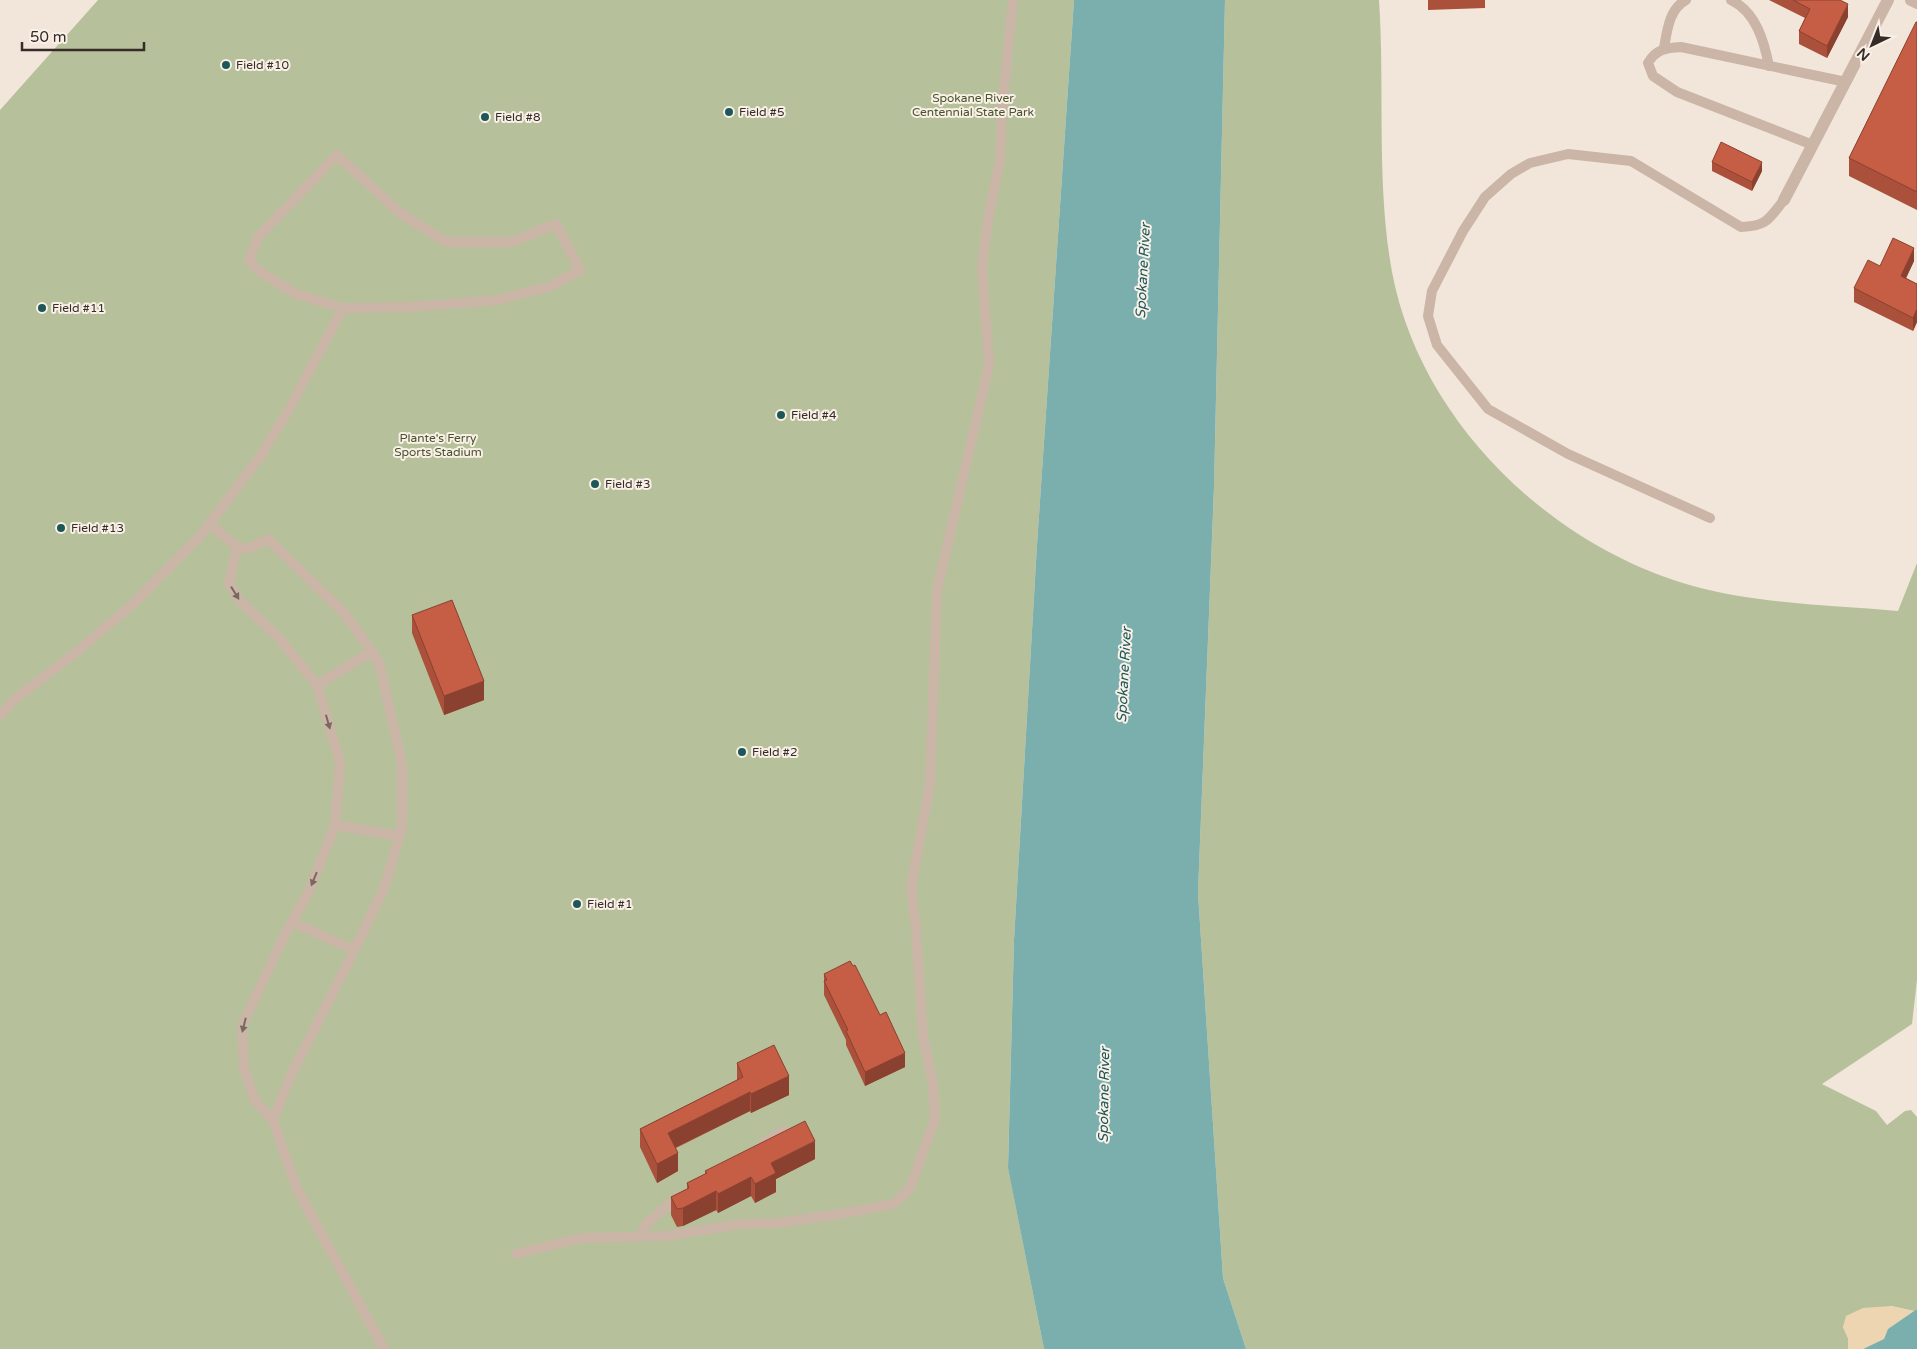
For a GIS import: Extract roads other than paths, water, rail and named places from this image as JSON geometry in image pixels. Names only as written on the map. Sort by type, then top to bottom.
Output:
[{"type":"street","points":[[1784,200],[1888,0]]},
{"type":"street","points":[[1911,0],[1917,3]]},
{"type":"lane","points":[[516,1254],[581,1238],[666,1236],[740,1224],[793,1221],[894,1204],[910,1188],[934,1119],[932,1084],[923,1036],[916,929],[911,887],[930,784],[937,590],[989,365],[982,266],[989,213],[1000,160],[1002,109],[1013,0]]},
{"type":"lane","points":[[1664,48],[1670,18],[1682,2],[1686,0]]},
{"type":"lane","points":[[1731,0],[1736,2],[1752,18],[1764,40],[1769,66]]},
{"type":"lane","points":[[1813,145],[1677,92],[1653,76],[1648,64],[1653,55],[1664,48],[1681,47],[1846,82]]},
{"type":"lane","points":[[1710,518],[1568,454],[1488,409],[1437,345],[1428,316],[1432,291],[1463,232],[1485,197],[1510,174],[1530,164],[1568,154],[1632,161],[1741,227],[1757,226],[1769,219],[1784,200]]},
{"type":"lane","points":[[337,155],[400,213],[446,242],[512,242],[556,224],[580,270],[551,286],[498,300],[410,307],[343,308],[296,294],[263,274],[249,261],[258,237],[337,155]]},
{"type":"lane","points":[[0,716],[15,700],[93,639],[133,604],[201,535],[262,454],[343,308]]},
{"type":"lane","points":[[210,524],[237,547],[248,549],[268,539],[345,614],[379,662],[402,764],[402,827],[385,886],[290,1075],[273,1120]]},
{"type":"lane","points":[[237,547],[229,583],[239,600],[280,638],[317,684],[340,762],[335,825],[309,891],[242,1026],[244,1068],[255,1102],[273,1120],[297,1188],[384,1349]]},
{"type":"lane","points":[[317,684],[371,652]]},
{"type":"lane","points":[[335,825],[399,836]]},
{"type":"lane","points":[[292,922],[354,950]]},
{"type":"lane","points":[[751,1150],[784,1130]]},
{"type":"lane","points":[[639,1237],[646,1224],[686,1190]]},
{"type":"water","name":"Spokane River","points":[[1074,0],[1225,0],[1214,487],[1198,893],[1223,1278],[1246,1349],[1044,1349],[1008,1168],[1014,940],[1037,545]]},
{"type":"water","points":[[1917,1309],[1917,1349],[1863,1349],[1884,1339],[1888,1329]]},
{"type":"place","name":"Field #10","points":[[226,65]]},
{"type":"place","name":"Field #5","points":[[729,112]]},
{"type":"place","name":"Field #8","points":[[485,117]]},
{"type":"place","name":"Field #11","points":[[42,308]]},
{"type":"place","name":"Field #4","points":[[781,415]]},
{"type":"place","name":"Field #3","points":[[595,484]]},
{"type":"place","name":"Field #13","points":[[61,528]]},
{"type":"place","name":"Field #2","points":[[742,752]]},
{"type":"place","name":"Field #1","points":[[577,904]]},
{"type":"park label","name":"Spokane River Centennial State Park","points":[[973,105]]},
{"type":"park label","name":"Plante's Ferry Sports Stadium","points":[[438,445]]}]
